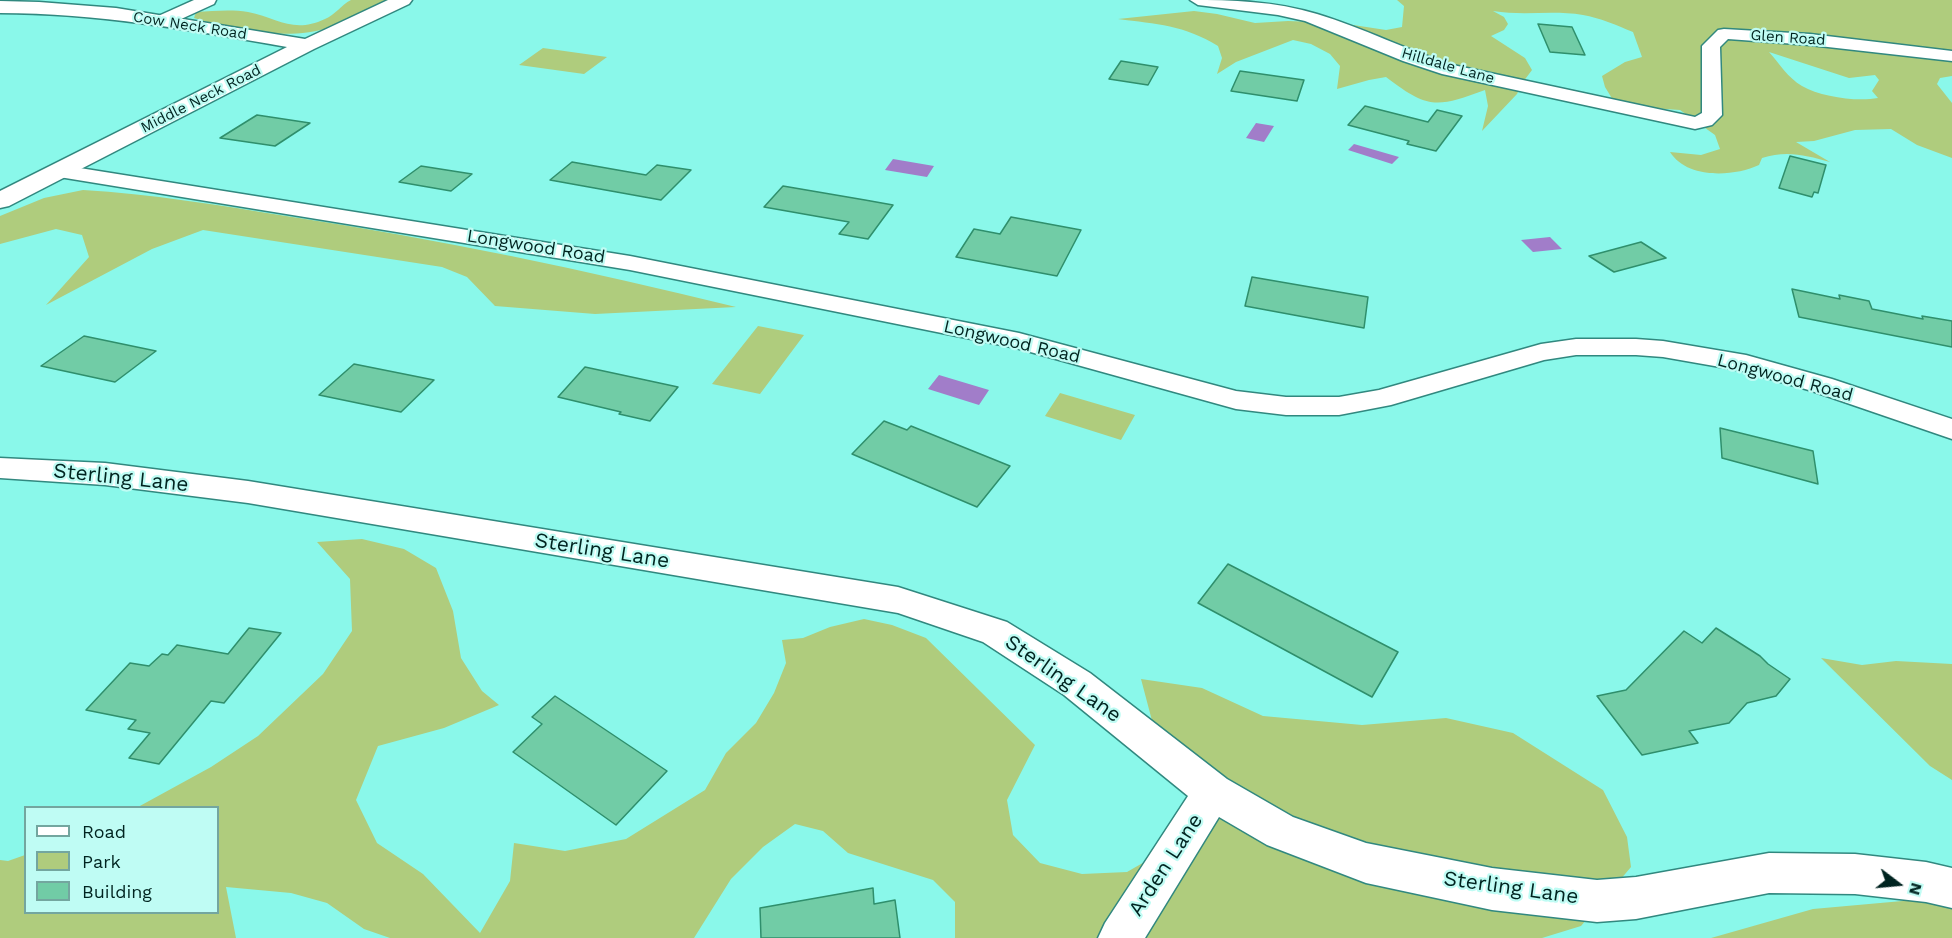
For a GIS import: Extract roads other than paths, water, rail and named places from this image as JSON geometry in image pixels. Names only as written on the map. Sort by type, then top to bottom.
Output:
[{"type":"main road","name":"Middle Neck Road","points":[[0,201],[307,45],[403,0]]},
{"type":"main road","name":"Cow Neck Road","points":[[0,7],[71,8],[307,45]]},
{"type":"street","points":[[162,21],[208,0]]},
{"type":"street","name":"Hilldale Lane","points":[[1198,0],[1278,10],[1310,17],[1409,57],[1449,70],[1689,123],[1701,122]]},
{"type":"street","name":"Glen Road","points":[[1701,122],[1712,115],[1711,46],[1724,34],[1848,43],[1952,56]]},
{"type":"street","name":"Longwood Road","points":[[61,171],[630,263],[1019,341],[1236,400],[1286,406],[1339,406],[1381,399],[1541,352],[1575,347],[1636,347],[1663,349],[1746,363],[1822,385],[1952,429]]},
{"type":"street","name":"Sterling Lane","points":[[0,468],[105,474],[248,492],[898,600],[995,632],[1077,684],[1213,792],[1281,832],[1366,863],[1492,889],[1597,901],[1636,898],[1769,873],[1855,874],[1926,882],[1952,888]]},
{"type":"street","name":"Arden Lane","points":[[1120,938],[1213,792]]}]
